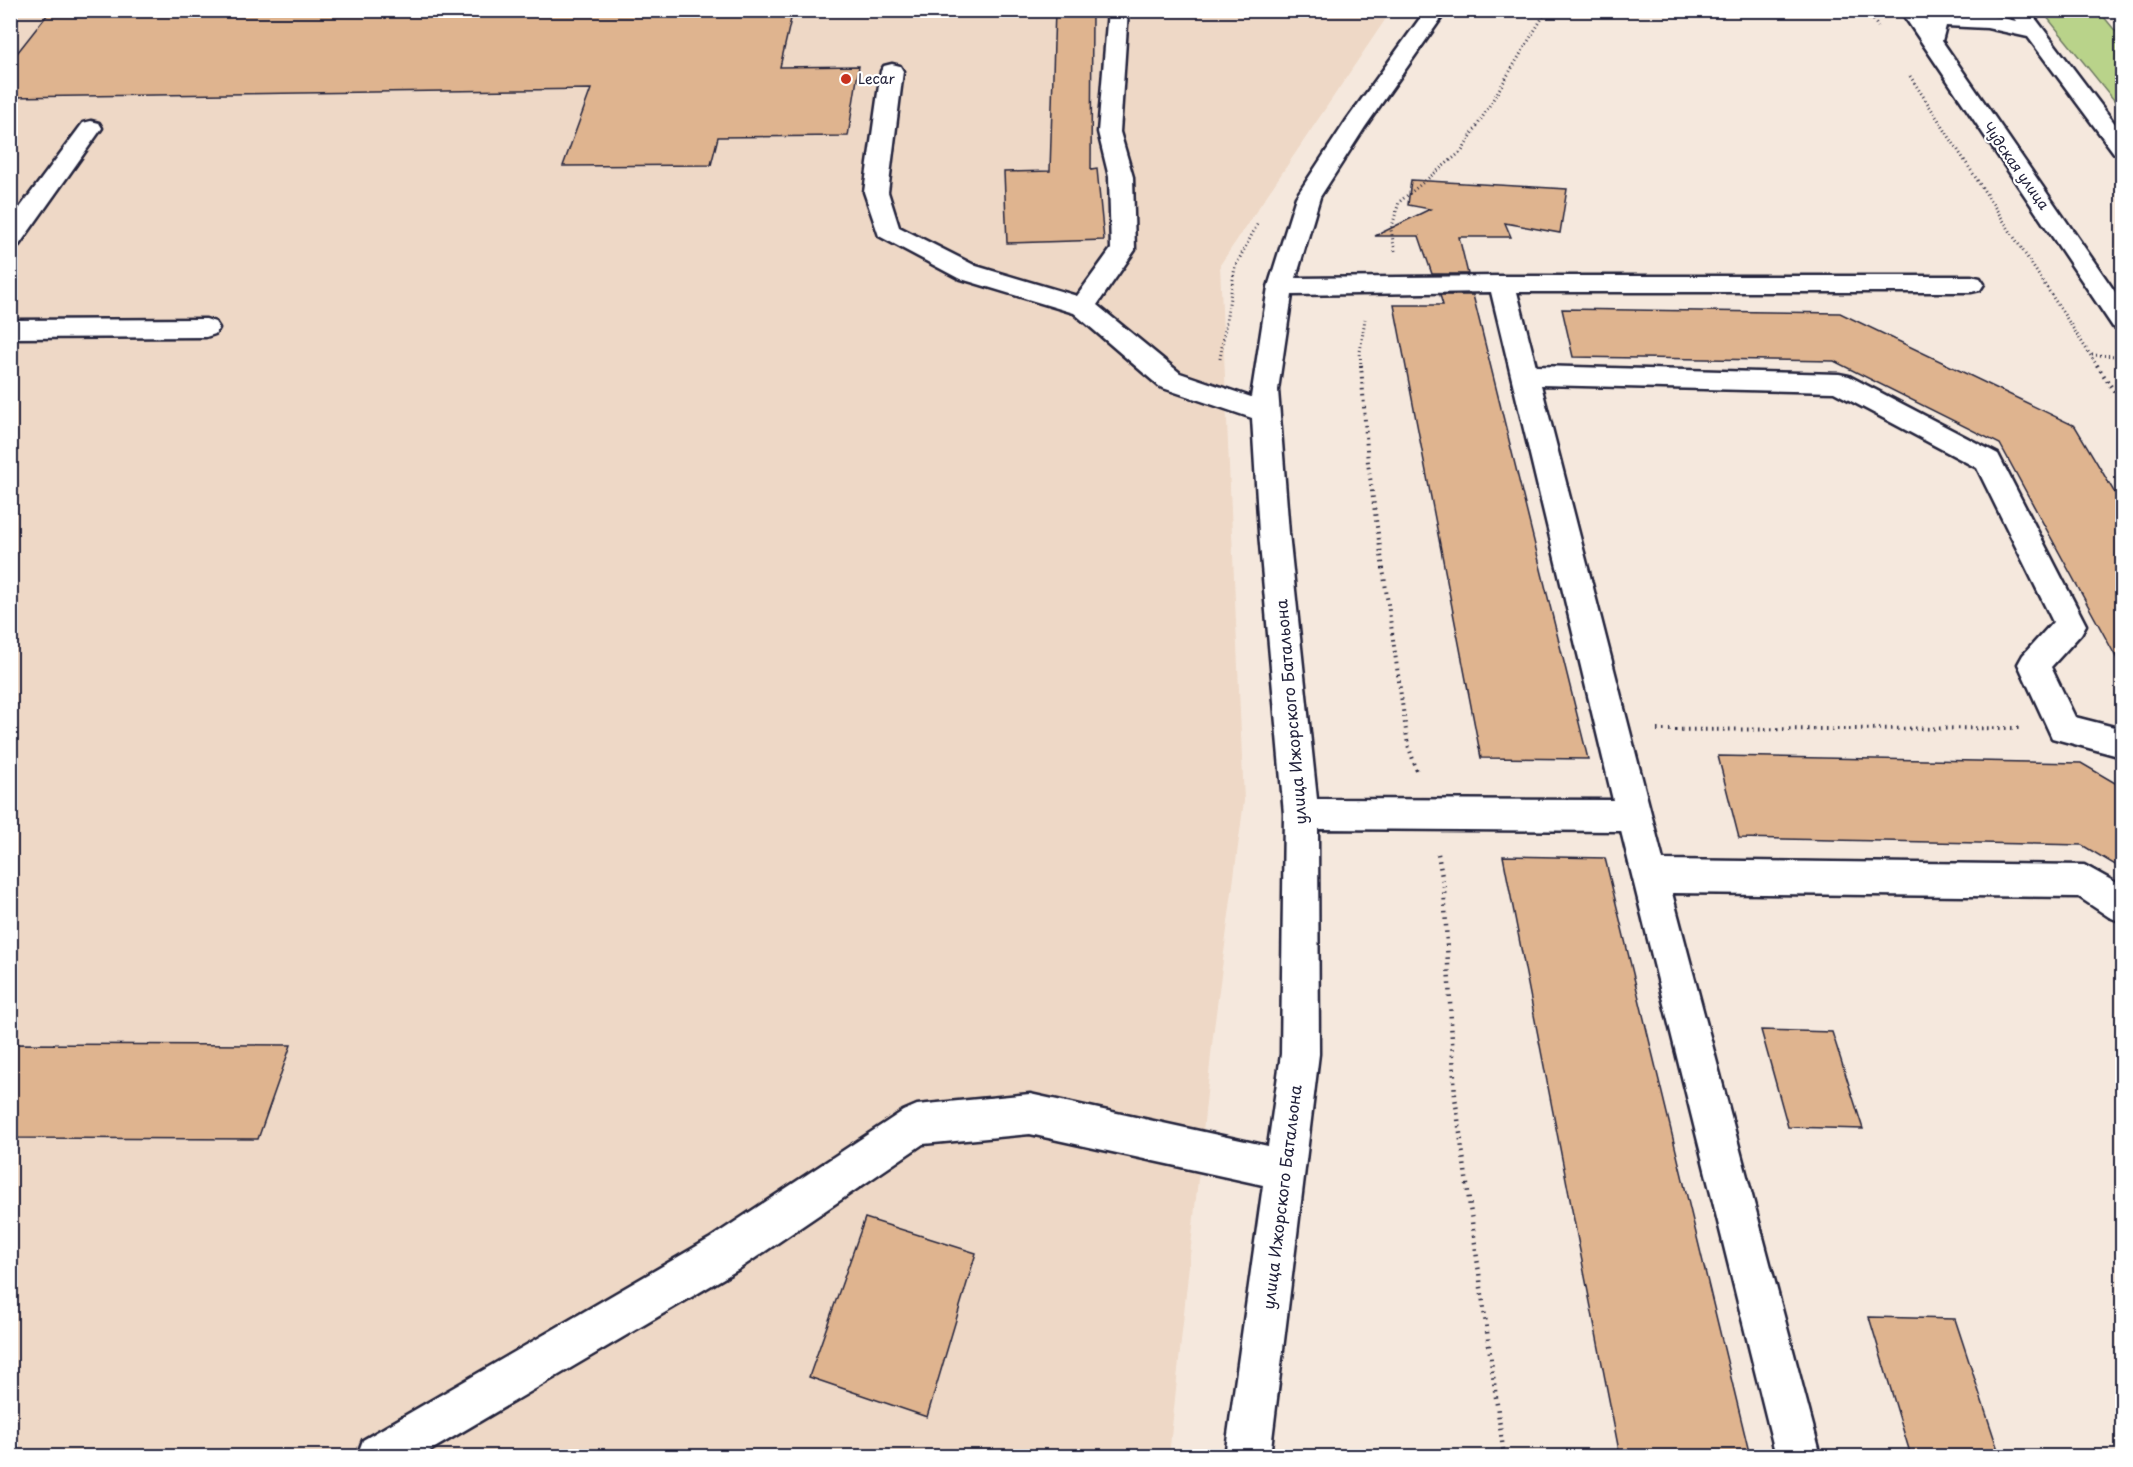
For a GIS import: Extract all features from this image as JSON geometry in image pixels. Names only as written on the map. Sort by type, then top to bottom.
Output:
[{"type":"main road","points":[[1083,307],[1123,250],[1121,177],[1109,132],[1118,10]]},
{"type":"main road","name":"улица Ижорского Батальона","points":[[1248,1456],[1300,1054],[1301,814],[1274,533],[1264,390],[1281,287],[1308,197],[1354,126],[1437,10]]},
{"type":"main road","name":"Чудская улица","points":[[1910,10],[2122,321]]},
{"type":"main road","points":[[2018,10],[2122,148]]},
{"type":"main road","points":[[1931,44],[1937,20],[1998,22],[2036,33]]},
{"type":"main road","points":[[892,71],[876,192],[888,231],[967,272],[1083,307],[1170,381],[1266,412]]},
{"type":"main road","points":[[10,239],[91,128]]},
{"type":"main road","points":[[1281,287],[1502,284],[1971,284]]},
{"type":"main road","points":[[1502,284],[1613,731],[1799,1456]]},
{"type":"main road","points":[[10,329],[206,328]]},
{"type":"main road","points":[[1525,375],[1839,383],[1988,461],[2070,625],[2034,663],[2064,728],[2122,743]]},
{"type":"main road","points":[[1301,814],[1635,816]]},
{"type":"main road","points":[[1650,876],[2084,881],[2122,905]]},
{"type":"main road","points":[[379,1456],[724,1254],[917,1125],[1030,1114],[1285,1170]]},
{"type":"path","points":[[1401,285],[1391,230],[1399,202],[1462,152],[1547,10]]},
{"type":"path","points":[[1867,10],[1880,30]]},
{"type":"path","points":[[1905,70],[2122,403]]},
{"type":"path","points":[[1371,286],[1360,352],[1368,463],[1408,745],[1431,815],[1444,888],[1455,1097],[1504,1456]]},
{"type":"path","points":[[2091,355],[2122,356]]},
{"type":"path","points":[[1613,731],[2064,728]]},
{"type":"shaded area","points":[[10,11],[1391,11],[1220,265],[1244,801],[1213,1036],[1169,1456],[11,1456]]},
{"type":"green space","points":[[2042,11],[2099,11],[2122,39],[2122,110]]},
{"type":"building","points":[[51,10],[793,10],[780,67],[859,66],[848,136],[718,137],[711,165],[563,166],[591,89],[10,97],[10,62]]},
{"type":"building","points":[[1055,10],[1092,10],[1091,170],[1097,169],[1104,240],[1007,243],[1004,172],[1050,171]]},
{"type":"building","points":[[1411,180],[1567,189],[1560,233],[1505,223],[1511,237],[1459,237],[1468,274],[1432,274],[1419,236],[1375,236],[1430,209],[1408,205]]},
{"type":"building","points":[[1440,295],[1473,295],[1588,759],[1481,758],[1394,305],[1443,305]]},
{"type":"building","points":[[1562,309],[1840,313],[2075,426],[2122,505],[2122,668],[2000,444],[1834,361],[1573,357]]},
{"type":"building","points":[[1718,756],[2081,763],[2122,787],[2122,869],[2082,845],[1739,838]]},
{"type":"building","points":[[1503,856],[1605,858],[1750,1456],[1620,1456]]},
{"type":"building","points":[[1761,1030],[1832,1032],[1863,1129],[1788,1127]]},
{"type":"building","points":[[10,1044],[291,1045],[258,1139],[10,1138]]},
{"type":"building","points":[[865,1218],[976,1253],[927,1417],[809,1377]]},
{"type":"building","points":[[1869,1317],[1955,1319],[2000,1456],[1911,1456]]},
{"type":"place","name":"Lecar","points":[[846,79]]}]
